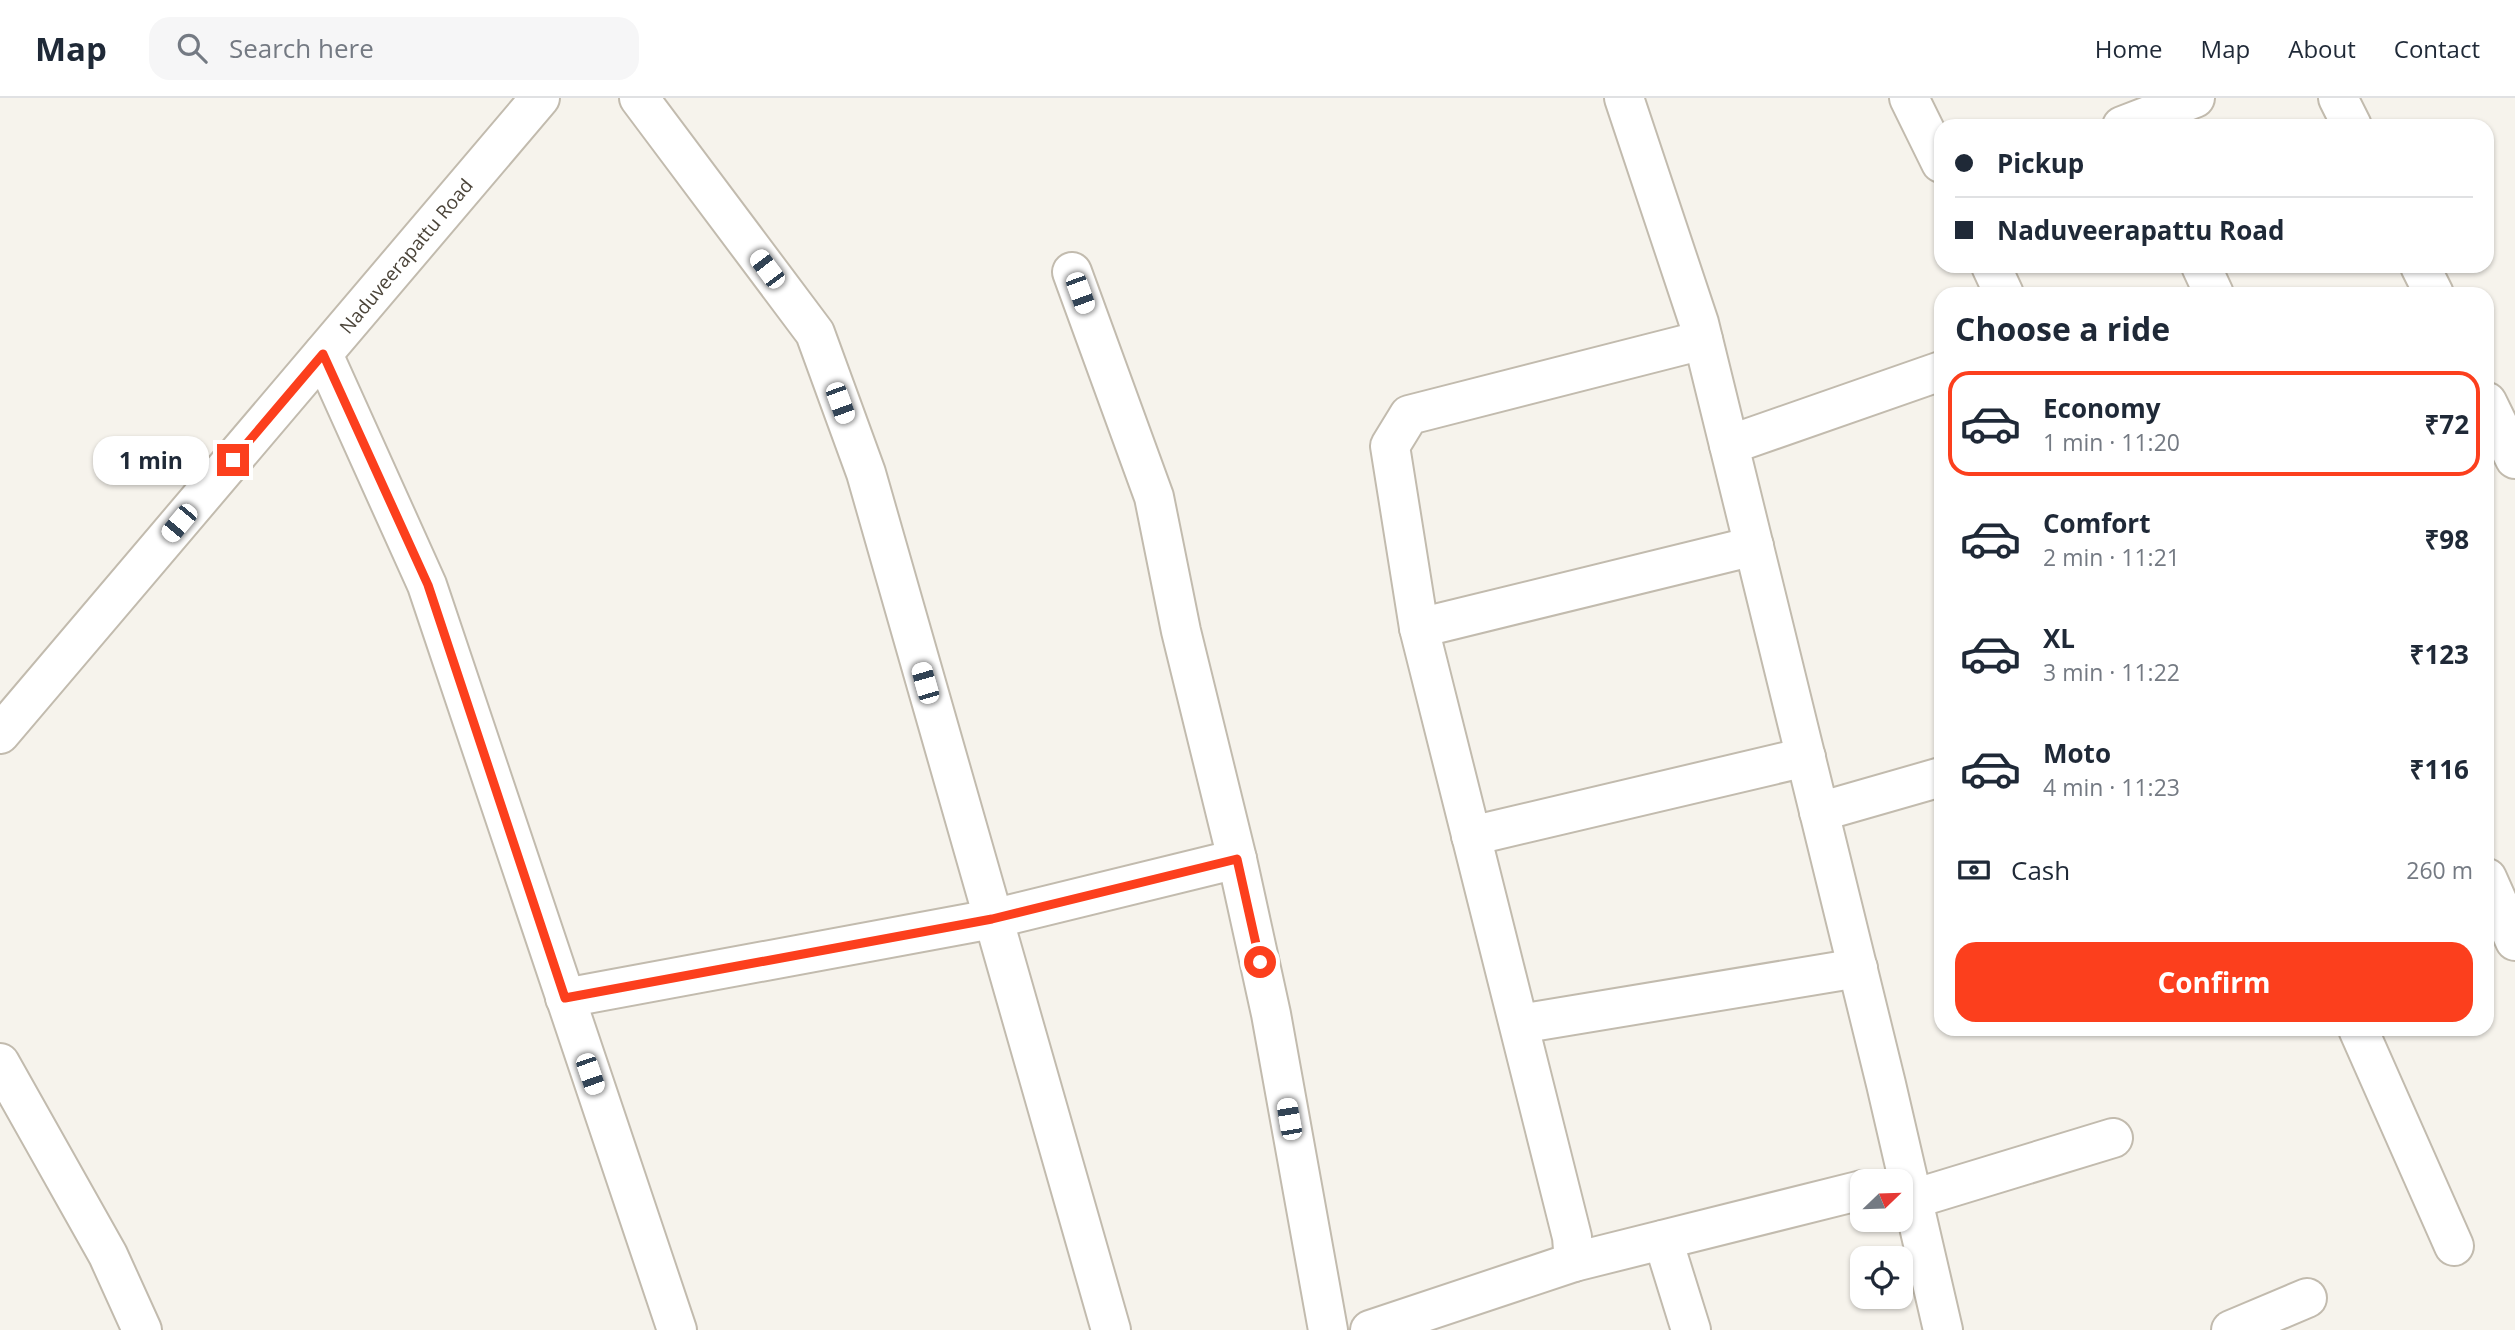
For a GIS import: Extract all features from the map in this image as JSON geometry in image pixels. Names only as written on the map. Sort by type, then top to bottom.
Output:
[{"type":"street","name":"Naduveerapattu Road","points":[[0,734],[540,98]]},
{"type":"street","points":[[639,98],[815,333],[866,473],[1111,1330]]},
{"type":"street","points":[[1624,98],[1699,323],[1858,968],[1902,1169]]},
{"type":"street","points":[[1909,98],[1934,149]]},
{"type":"street","points":[[2127,118],[2195,98]]},
{"type":"street","points":[[2338,98],[2348,119]]},
{"type":"street","points":[[1072,272],[1154,498],[1181,631],[1237,859],[1271,1014],[1328,1330]]},
{"type":"street","points":[[1574,1262],[1572,1237],[1419,628],[1390,446],[1409,415],[1703,340]]},
{"type":"street","points":[[323,354],[428,585],[677,1330]]},
{"type":"street","points":[[1729,445],[1934,373]]},
{"type":"street","points":[[2494,416],[2515,459]]},
{"type":"street","points":[[1419,628],[1754,546]]},
{"type":"street","points":[[1471,836],[1806,757]]},
{"type":"street","points":[[1819,812],[1934,779]]},
{"type":"street","points":[[565,998],[992,919],[1237,859]]},
{"type":"street","points":[[2494,894],[2515,942]]},
{"type":"street","points":[[1519,1024],[1858,968]]},
{"type":"street","points":[[2361,1036],[2454,1246]]},
{"type":"street","points":[[0,1063],[108,1255],[142,1330]]},
{"type":"street","points":[[1913,1184],[2113,1138]]},
{"type":"street","points":[[1370,1330],[1574,1262],[1850,1193]]},
{"type":"street","points":[[1913,1213],[1943,1330]]},
{"type":"street","points":[[1663,1240],[1691,1330]]},
{"type":"street","points":[[2231,1330],[2307,1298]]},
{"type":"route","points":[[233,460],[323,354],[428,585],[565,998],[992,919],[1237,859],[1260,962]]}]
